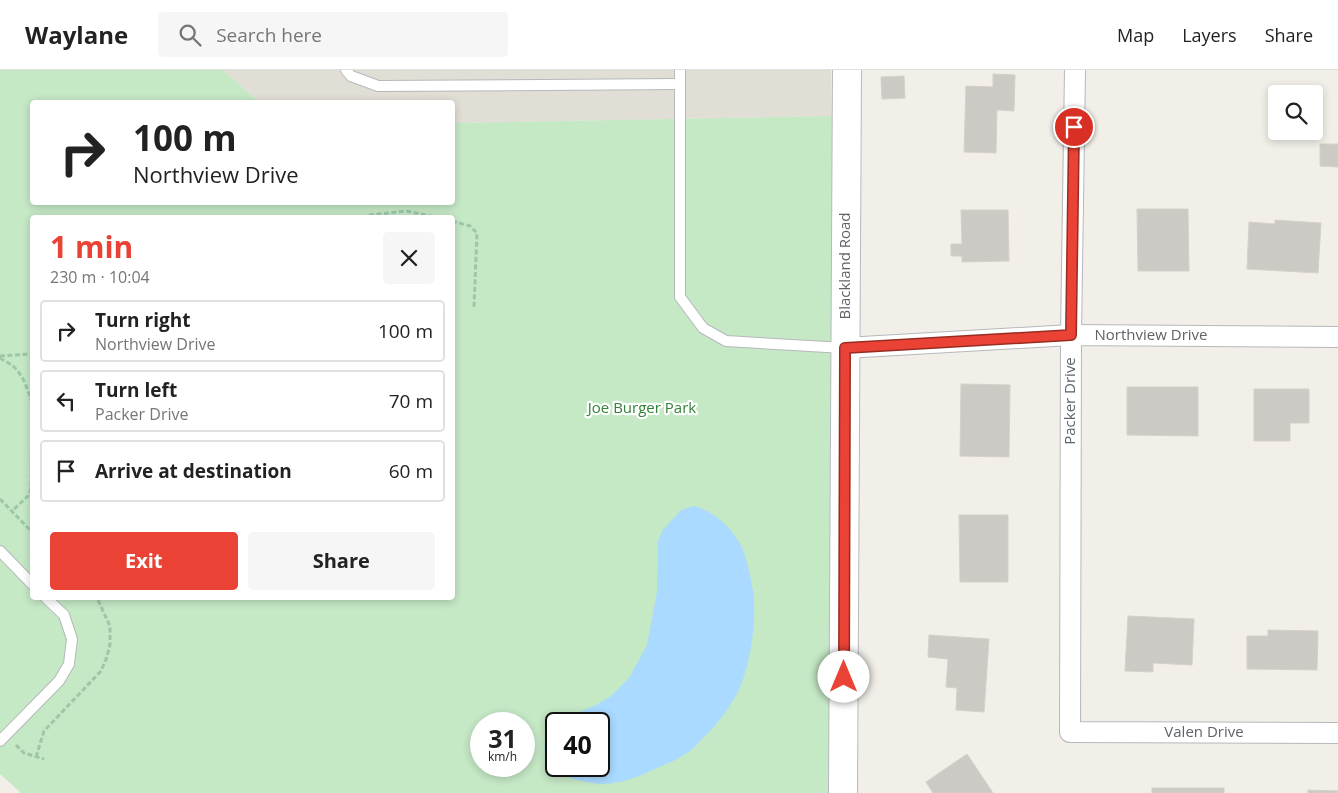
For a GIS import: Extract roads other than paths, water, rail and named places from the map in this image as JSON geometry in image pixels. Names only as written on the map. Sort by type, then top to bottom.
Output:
[{"type":"street","name":"Blackland Road","points":[[843,793],[847,70]]},
{"type":"street","name":"Packer Drive","points":[[1070,732],[1071,335],[1075,70]]},
{"type":"street","name":"Northview Drive","points":[[845,348],[1071,335],[1338,337]]},
{"type":"street","name":"Valen Drive","points":[[1070,732],[1338,733]]},
{"type":"lane","points":[[346,70],[350,76],[378,86],[680,84]]},
{"type":"lane","points":[[680,70],[680,296],[703,328],[726,340],[845,348]]},
{"type":"lane","points":[[0,551],[30,582]]},
{"type":"lane","points":[[2,738],[59,681],[69,664],[72,640],[70,631],[64,615],[48,600]]},
{"type":"water","points":[[694,506],[708,512],[731,531],[742,548],[750,573],[753,591],[754,626],[748,663],[741,685],[724,715],[696,746],[683,756],[635,778],[608,784],[586,782],[567,777],[610,777],[610,712],[580,712],[610,697],[629,678],[647,645],[657,592],[658,541],[662,531],[681,510]]},
{"type":"park label","name":"Joe Burger Park","points":[[642,408]]}]
